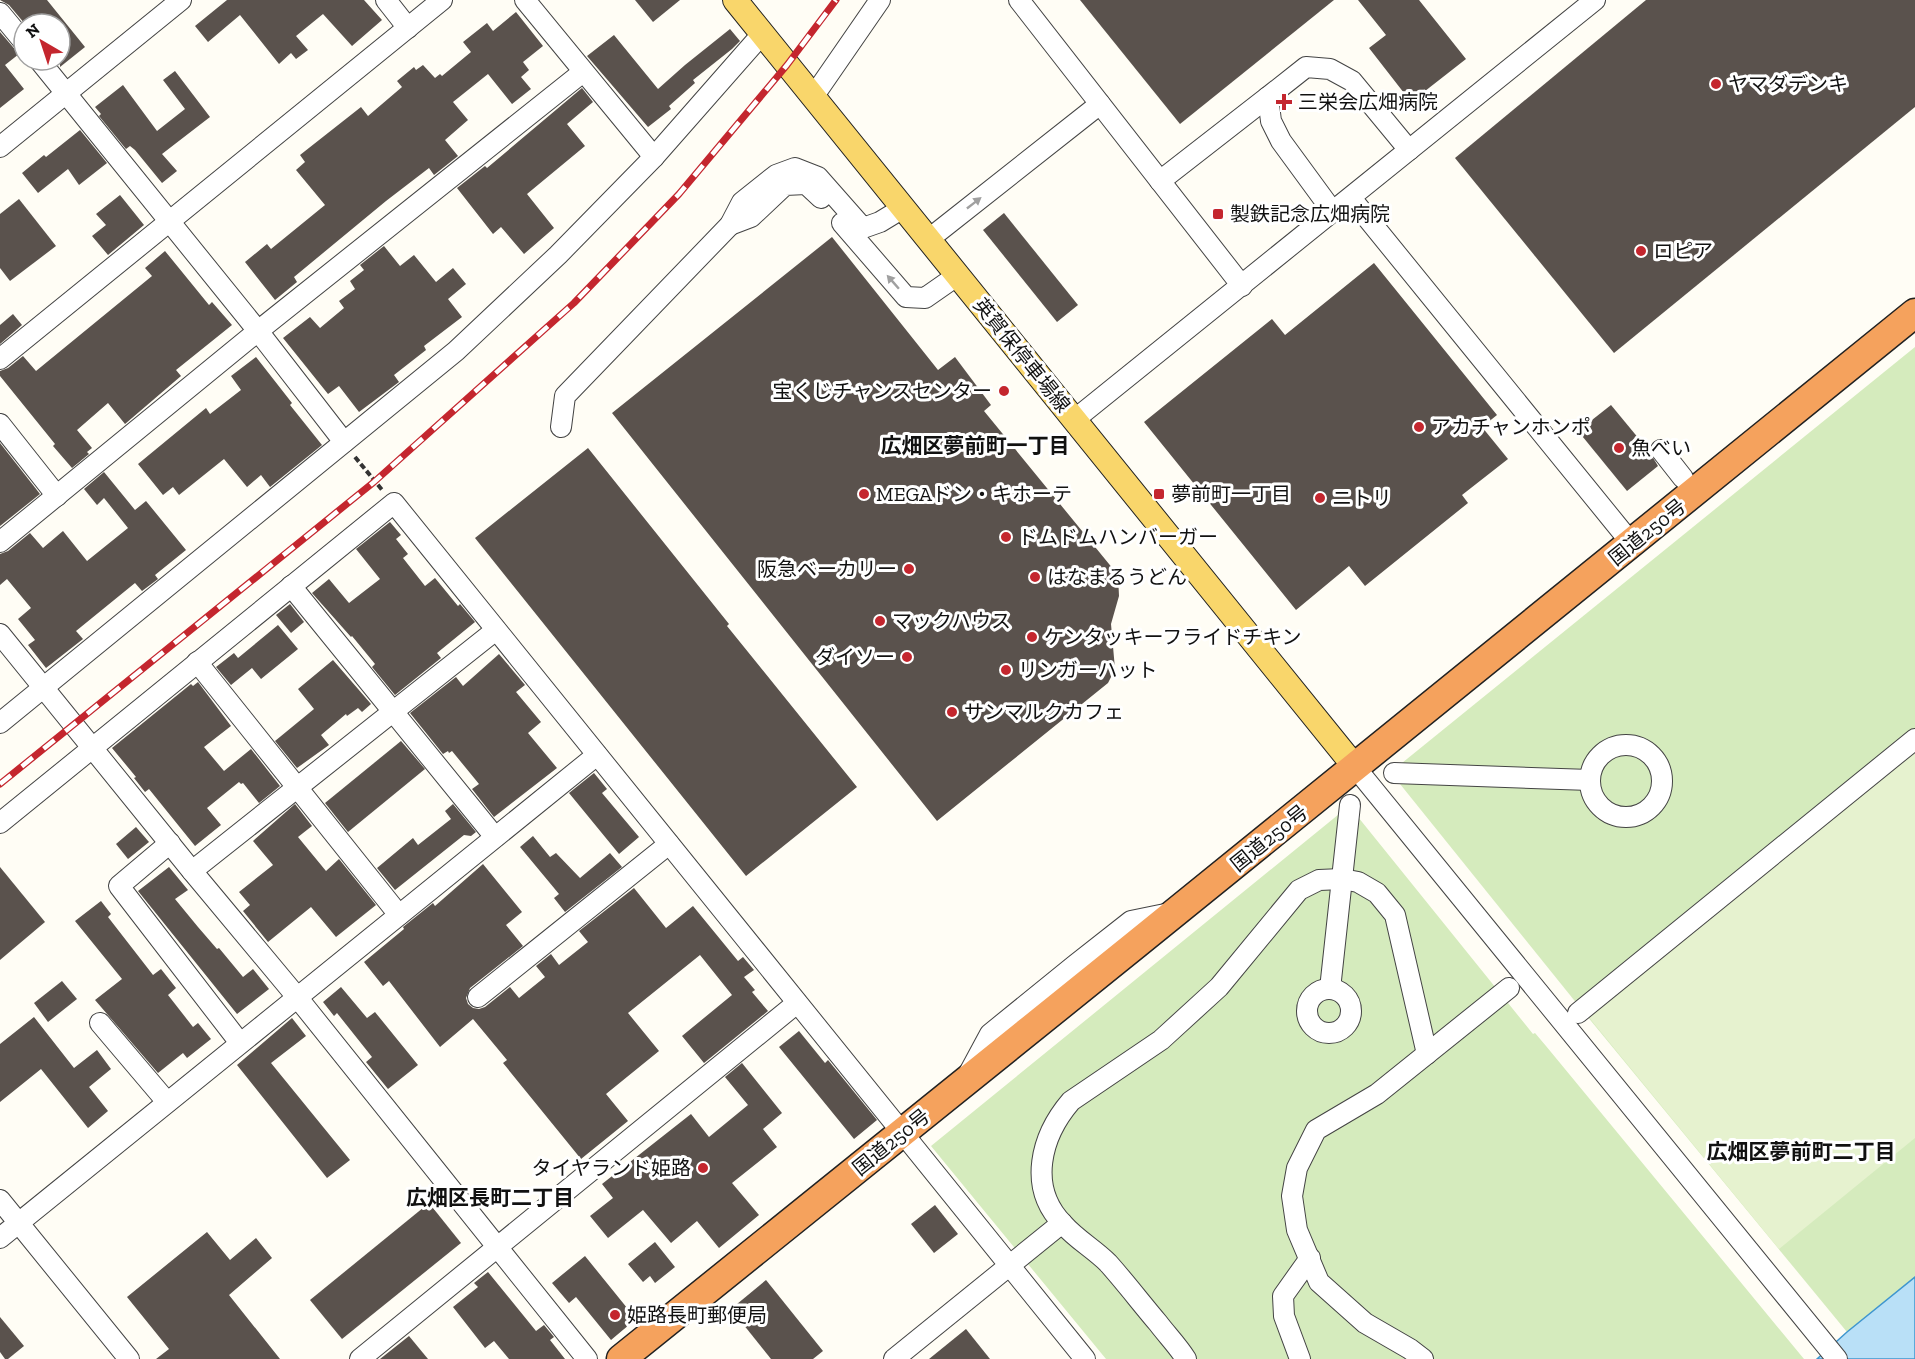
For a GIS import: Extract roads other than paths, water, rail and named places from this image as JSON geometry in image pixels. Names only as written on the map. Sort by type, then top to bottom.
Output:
[{"type":"highway","name":"国道250号","points":[[621,1359],[1179,911],[1354,766],[1632,544],[1915,313]]},
{"type":"main road","name":"英賀保停車場線","points":[[735,0],[1354,766]]},
{"type":"street","points":[[0,147],[181,0]]},
{"type":"street","points":[[386,0],[408,28]]},
{"type":"street","points":[[0,359],[442,0]]},
{"type":"street","points":[[525,0],[654,158]]},
{"type":"street","points":[[813,97],[880,0]]},
{"type":"street","points":[[1019,0],[1242,286]]},
{"type":"street","points":[[1074,420],[1595,0]]},
{"type":"street","points":[[0,13],[12,28]]},
{"type":"street","points":[[0,723],[456,351],[558,255],[654,158],[762,34]]},
{"type":"street","points":[[1160,181],[1306,67],[1330,69],[1352,81],[1409,150]]},
{"type":"street","points":[[49,72],[344,442]]},
{"type":"street","points":[[0,542],[583,72]]},
{"type":"street","points":[[1268,96],[1271,121],[1281,141],[1333,212]]},
{"type":"street","points":[[928,239],[1100,104]]},
{"type":"street","points":[[561,427],[565,396],[730,225],[742,202],[776,175],[795,168],[818,177],[863,228],[880,222],[903,208]]},
{"type":"street","points":[[730,225],[751,217],[785,185],[806,184],[816,192],[906,297],[925,298],[958,275]]},
{"type":"street","points":[[1351,198],[1632,544]]},
{"type":"street","points":[[0,424],[57,496]]},
{"type":"street","points":[[1661,450],[1683,478]]},
{"type":"street","points":[[0,823],[394,503],[1085,1359]]},
{"type":"street","points":[[291,586],[495,837]]},
{"type":"street","points":[[192,871],[496,630]]},
{"type":"street","points":[[0,634],[297,997],[587,1359]]},
{"type":"street","points":[[197,662],[399,915]]},
{"type":"street","points":[[1578,1013],[1915,738]]},
{"type":"street","points":[[0,1238],[597,755]]},
{"type":"street","points":[[1354,766],[1837,1359]]},
{"type":"street","points":[[1394,772],[1590,780]]},
{"type":"street","points":[[1330,989],[1350,805]]},
{"type":"street","points":[[170,843],[119,886],[240,1043]]},
{"type":"street","points":[[478,997],[669,844]]},
{"type":"street","points":[[1186,1359],[1106,1261],[1062,1223],[1043,1191],[1040,1166],[1046,1142],[1060,1114],[1071,1101],[1161,1040],[1198,1007],[1219,987],[1299,891],[1318,880],[1342,879],[1358,882],[1377,893],[1395,915],[1427,1054]]},
{"type":"street","points":[[1423,1359],[1365,1323],[1319,1282],[1297,1230],[1292,1196],[1297,1168],[1316,1130],[1377,1094],[1509,988]]},
{"type":"street","points":[[360,1359],[797,1003]]},
{"type":"street","points":[[100,1023],[167,1102]]},
{"type":"street","points":[[0,1200],[129,1359]]},
{"type":"street","points":[[894,1359],[1062,1223]]},
{"type":"street","points":[[1300,1359],[1284,1316],[1283,1296],[1310,1258]]},
{"type":"water","points":[[1915,1277],[1915,1359],[1817,1359],[1847,1332]]},
{"type":"railway","points":[[0,784],[374,482],[574,303],[679,194],[787,65],[836,0]]},
{"type":"place","name":"ヤマダデンキ","points":[[1716,84]]},
{"type":"place","name":"三栄会広畑病院","points":[[1284,102]]},
{"type":"place","name":"製鉄記念広畑病院","points":[[1218,214]]},
{"type":"place","name":"ロピア","points":[[1641,251]]},
{"type":"place","name":"宝くじチャンスセンター","points":[[1004,391]]},
{"type":"place","name":"アカチャンホンポ","points":[[1419,427]]},
{"type":"place","name":"魚べい","points":[[1619,448]]},
{"type":"place","name":"MEGAドン・キホーテ","points":[[864,494]]},
{"type":"place","name":"夢前町一丁目","points":[[1159,494]]},
{"type":"place","name":"ニトリ","points":[[1320,498]]},
{"type":"place","name":"ドムドムハンバーガー","points":[[1006,537]]},
{"type":"place","name":"阪急ベーカリー","points":[[909,569]]},
{"type":"place","name":"はなまるうどん","points":[[1035,577]]},
{"type":"place","name":"マックハウス","points":[[880,621]]},
{"type":"place","name":"ケンタッキーフライドチキン","points":[[1032,637]]},
{"type":"place","name":"ダイソー","points":[[907,657]]},
{"type":"place","name":"リンガーハット","points":[[1006,670]]},
{"type":"place","name":"サンマルクカフェ","points":[[952,712]]},
{"type":"place","name":"タイヤランド姫路","points":[[703,1168]]},
{"type":"place","name":"姫路長町郵便局","points":[[615,1315]]},
{"type":"district","name":"広畑区夢前町一丁目","points":[[975,445]]},
{"type":"district","name":"広畑区夢前町二丁目","points":[[1801,1151]]},
{"type":"district","name":"広畑区長町二丁目","points":[[490,1197]]}]
